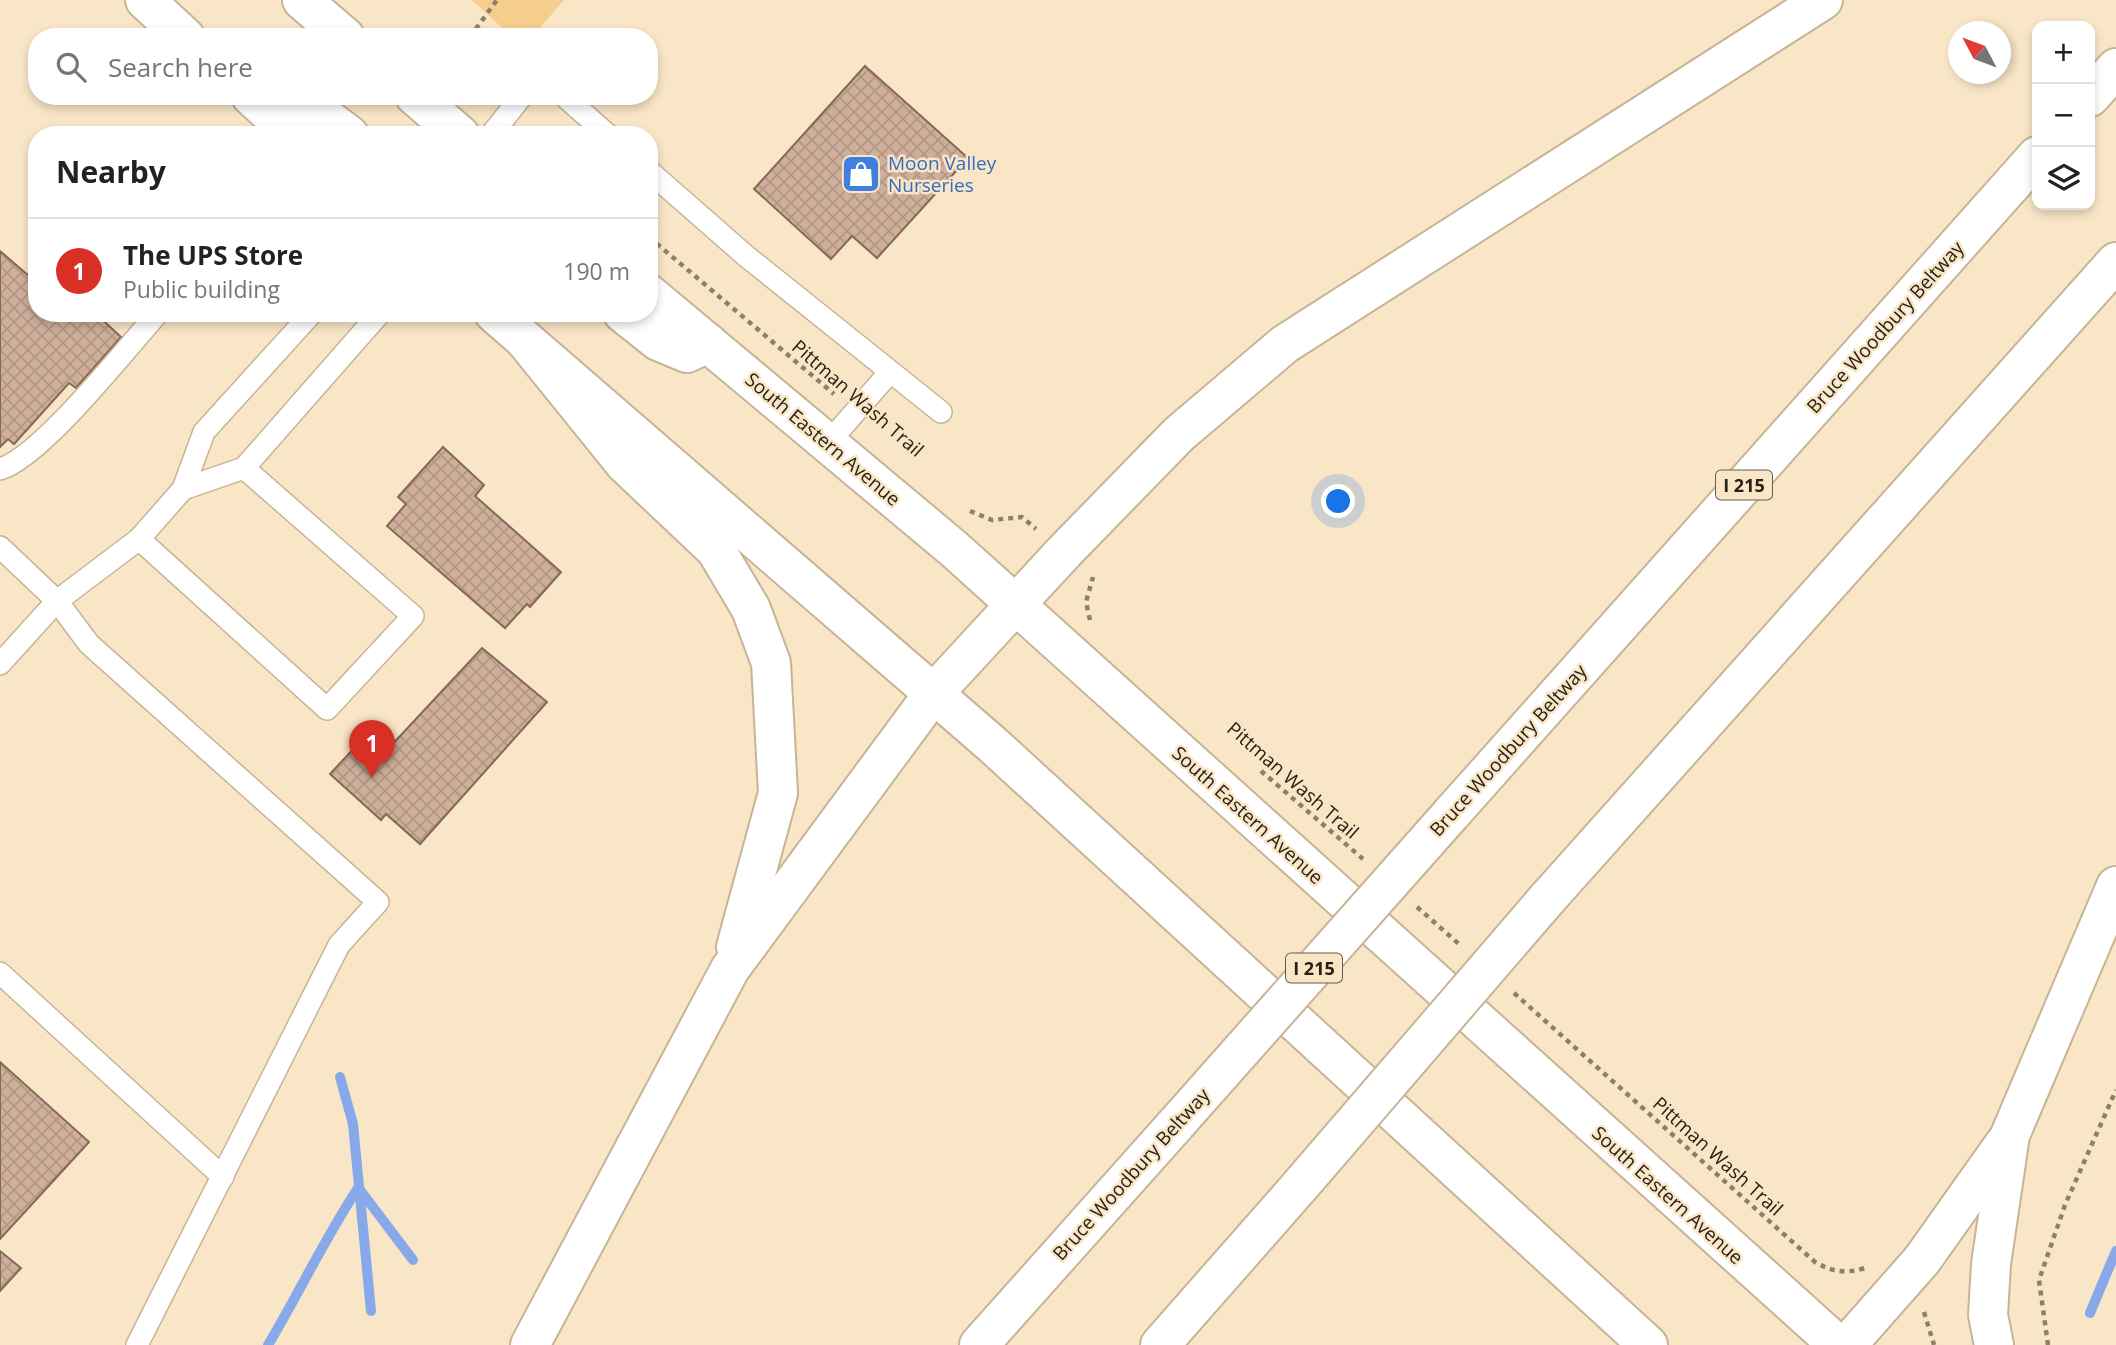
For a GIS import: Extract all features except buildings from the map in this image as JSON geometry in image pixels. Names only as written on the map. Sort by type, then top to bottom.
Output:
[{"type":"main road","points":[[145,0],[177,28]]},
{"type":"main road","points":[[302,0],[335,28]]},
{"type":"main road","points":[[530,1345],[730,969],[933,694],[1064,552],[1180,433],[1285,344],[1823,0]]},
{"type":"main road","points":[[2095,91],[2116,68]]},
{"type":"main road","points":[[261,105],[284,126]]},
{"type":"main road","points":[[309,105],[337,126]]},
{"type":"main road","points":[[425,105],[450,126]]},
{"type":"main road","name":"Bruce Woodbury Beltway","points":[[979,1345],[2032,162]]},
{"type":"main road","points":[[1160,1345],[1547,899],[2116,262]]},
{"type":"main road","name":"South Eastern Avenue","points":[[658,301],[954,549],[1838,1345]]},
{"type":"main road","points":[[504,322],[1034,782],[1648,1345]]},
{"type":"main road","points":[[634,322],[657,341],[687,353],[708,343]]},
{"type":"main road","points":[[524,339],[625,464],[716,550],[751,609],[771,663],[778,793],[730,969]]},
{"type":"main road","points":[[1847,1345],[1922,1260],[2010,1135],[2116,886]]},
{"type":"main road","points":[[1994,1345],[1988,1315],[1991,1264],[2010,1135]]},
{"type":"lane","points":[[498,126],[515,105]]},
{"type":"lane","points":[[574,105],[598,126]]},
{"type":"lane","points":[[658,179],[746,256],[940,412]]},
{"type":"lane","points":[[0,469],[24,458],[76,405],[150,322]]},
{"type":"lane","points":[[0,664],[57,601],[139,539],[183,489],[204,432],[304,322]]},
{"type":"lane","points":[[183,489],[244,468],[372,322]]},
{"type":"lane","points":[[828,443],[890,372]]},
{"type":"lane","points":[[139,539],[327,709],[413,616],[244,468]]},
{"type":"lane","points":[[0,547],[57,601],[89,644],[378,902],[339,945],[137,1345]]},
{"type":"lane","points":[[0,972],[223,1177]]},
{"type":"path","points":[[476,28],[496,0]]},
{"type":"path","name":"Pittman Wash Trail","points":[[658,245],[856,413]]},
{"type":"path","points":[[965,509],[992,520],[1022,517],[1093,577],[1086,602],[1092,625]]},
{"type":"path","name":"Pittman Wash Trail","points":[[1258,768],[1373,867]]},
{"type":"path","points":[[1414,904],[1465,950]]},
{"type":"path","name":"Pittman Wash Trail","points":[[1506,986],[1815,1262],[1828,1270],[1851,1272],[1866,1268],[1924,1311],[1934,1345]]},
{"type":"path","points":[[2048,1345],[2039,1280],[2065,1205],[2116,1090]]},
{"type":"shaded area","points":[[472,0],[564,0],[540,28],[502,28]]},
{"type":"waterway","points":[[340,1077],[353,1124],[371,1311]]},
{"type":"waterway","points":[[268,1345],[358,1188]]},
{"type":"waterway","points":[[360,1190],[413,1260]]},
{"type":"waterway","points":[[2090,1313],[2116,1251]]},
{"type":"place","name":"Moon Valley Nurseries","points":[[861,174]]},
{"type":"place","name":"The UPS Store","points":[[372,778]]}]
